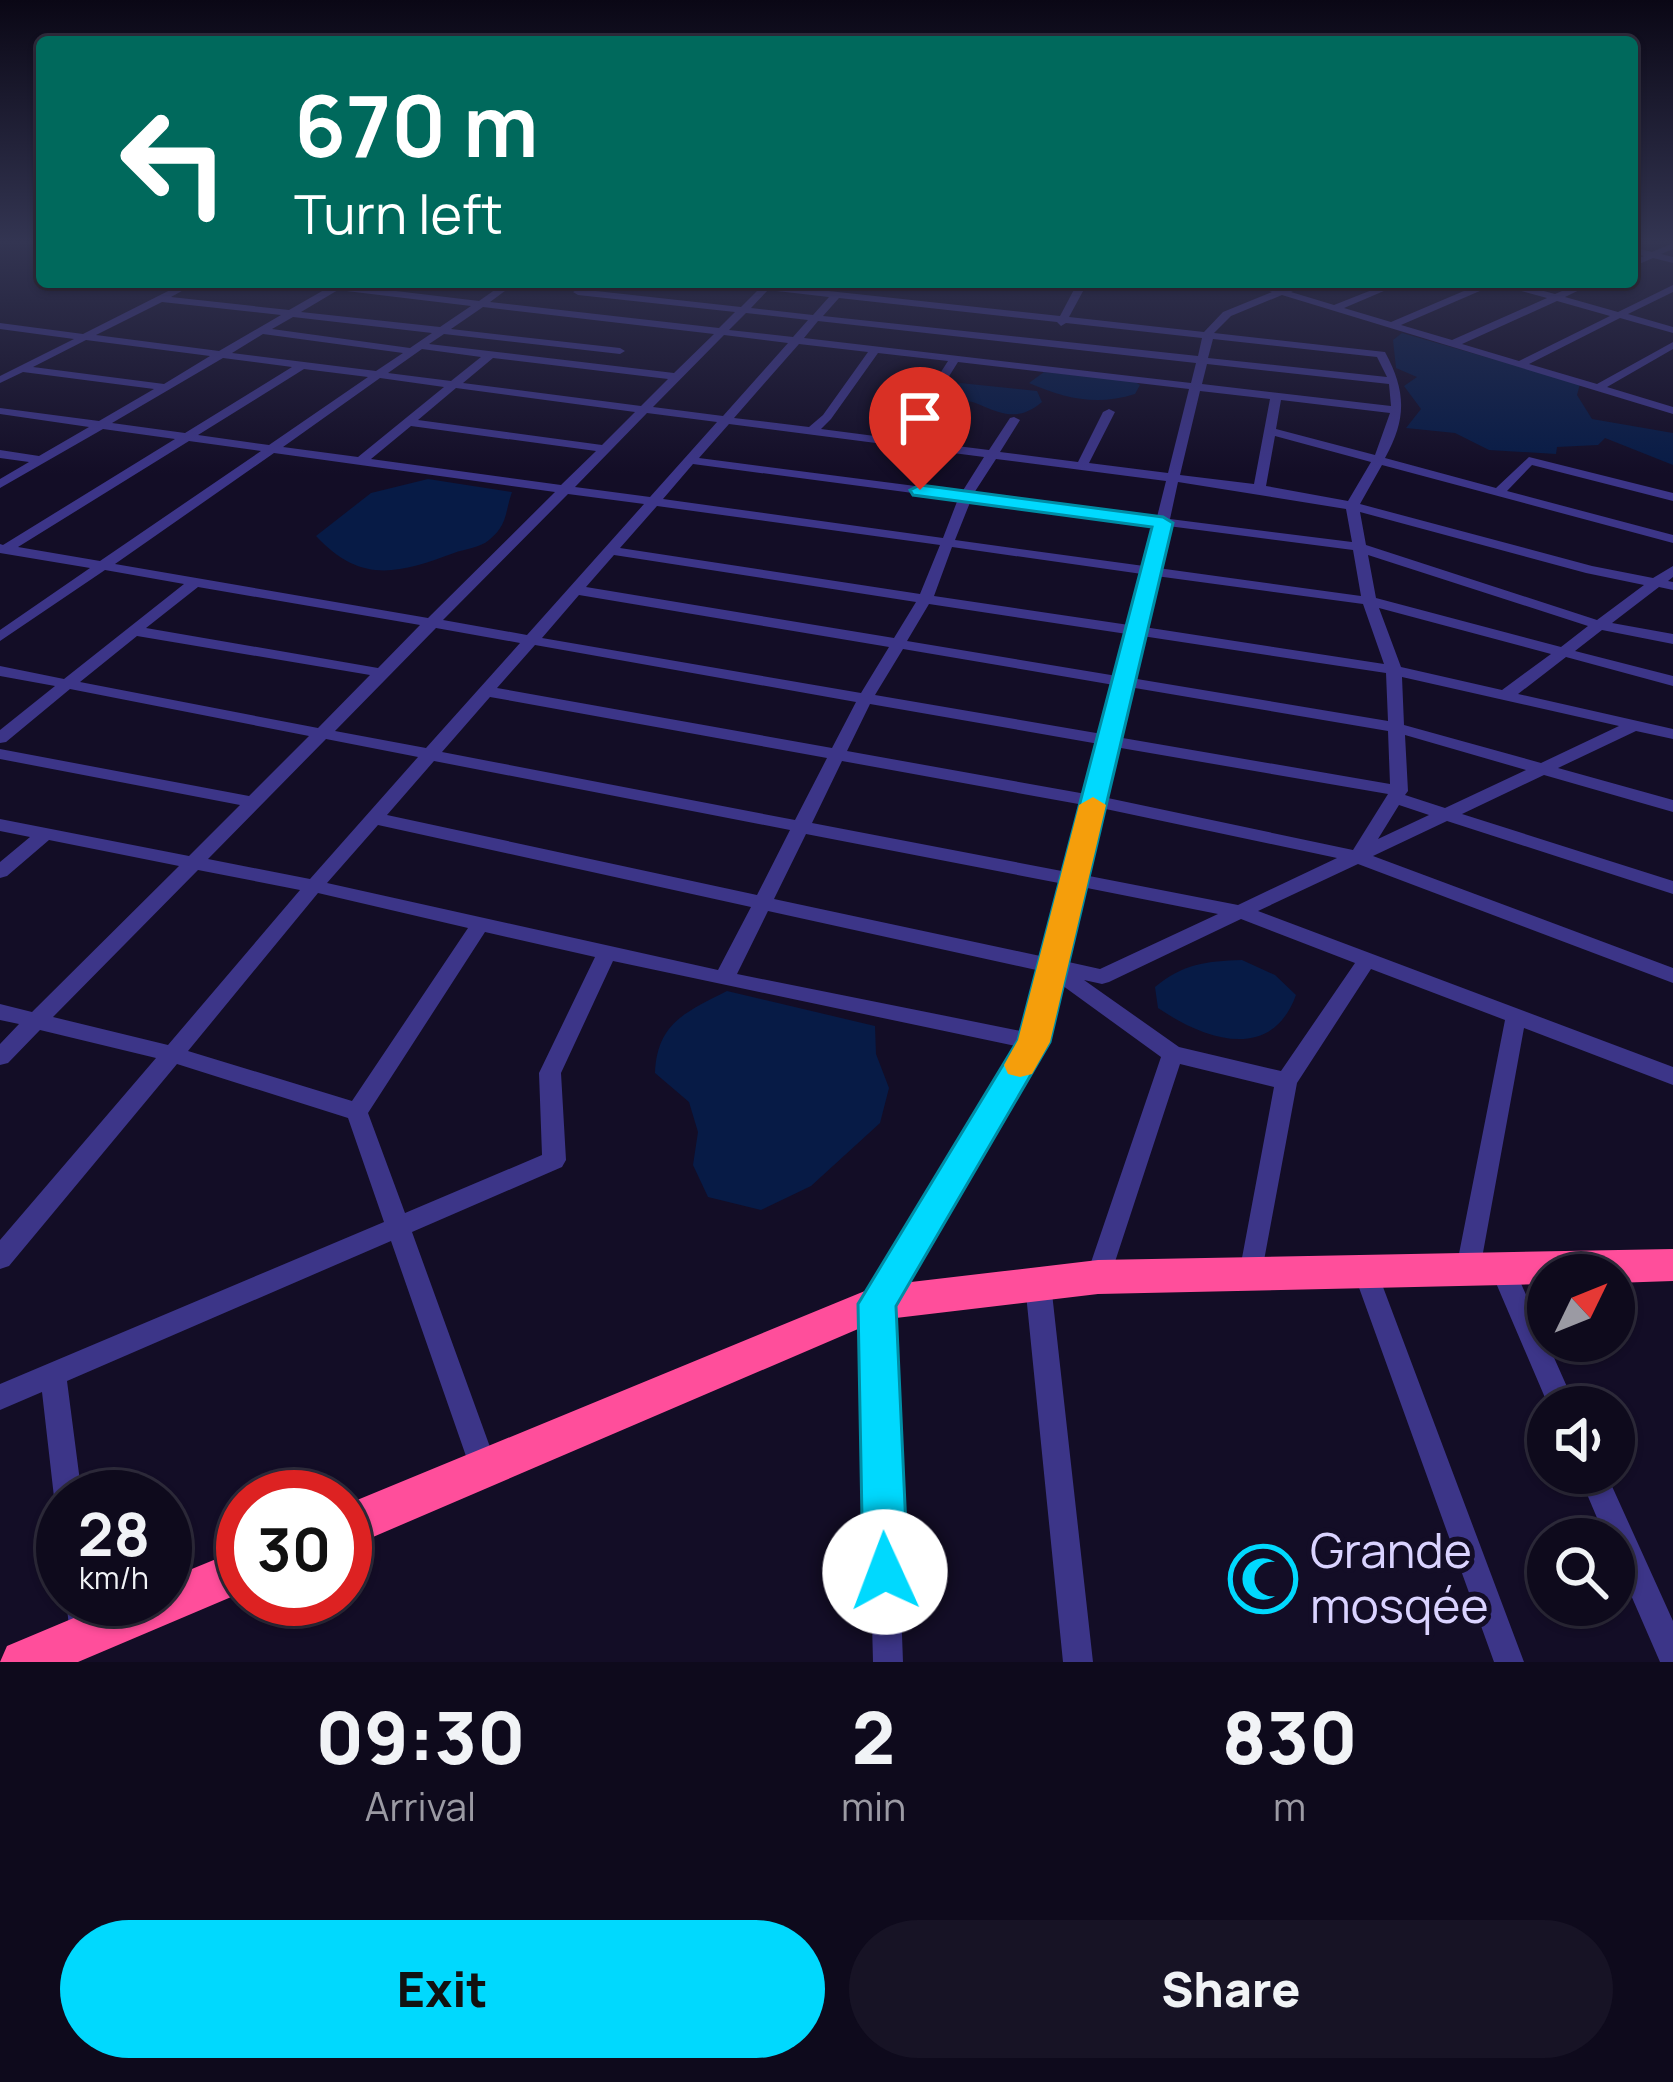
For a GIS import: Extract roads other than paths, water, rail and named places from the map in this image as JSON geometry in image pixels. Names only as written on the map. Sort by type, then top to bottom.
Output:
[{"type":"highway","points":[[372,1516],[877,1304],[1098,1277],[1673,1264]]},
{"type":"highway","points":[[23,1662],[71,1626]]},
{"type":"street","points":[[0,380],[125,319]]},
{"type":"street","points":[[0,484],[283,319]]},
{"type":"street","points":[[331,319],[620,351]]},
{"type":"street","points":[[0,638],[459,319]]},
{"type":"street","points":[[607,319],[1397,410]]},
{"type":"street","points":[[600,368],[661,319]]},
{"type":"street","points":[[0,1057],[735,319]]},
{"type":"street","points":[[0,1258],[314,886],[815,319]]},
{"type":"street","points":[[822,319],[1394,381]]},
{"type":"street","points":[[1033,368],[1064,319]]},
{"type":"street","points":[[1070,319],[1381,355],[1394,381],[1397,410],[1352,506],[1369,601],[1394,670],[1397,795],[1358,856]]},
{"type":"street","points":[[888,1662],[877,1304],[1034,1042],[1209,332],[1222,319]]},
{"type":"street","points":[[1371,319],[1672,410]]},
{"type":"street","points":[[1393,325],[1408,319]]},
{"type":"street","points":[[1454,343],[1510,319]]},
{"type":"street","points":[[1522,364],[1613,319]]},
{"type":"street","points":[[1633,319],[1673,330]]},
{"type":"street","points":[[0,326],[1259,489],[1352,506],[1592,570],[1665,584]]},
{"type":"street","points":[[262,331],[677,377]]},
{"type":"street","points":[[1600,387],[1673,345]]},
{"type":"street","points":[[811,431],[827,417],[875,349]]},
{"type":"street","points":[[361,461],[490,355]]},
{"type":"street","points":[[901,443],[956,358]]},
{"type":"street","points":[[2,550],[301,366]]},
{"type":"street","points":[[22,369],[165,387]]},
{"type":"street","points":[[1259,489],[1276,395]]},
{"type":"street","points":[[0,411],[1369,601],[1560,655],[1673,681]]},
{"type":"street","points":[[1082,466],[1109,412]]},
{"type":"street","points":[[724,979],[865,699],[925,598],[966,496],[1014,420]]},
{"type":"street","points":[[409,422],[606,449]]},
{"type":"street","points":[[1270,431],[1673,539]]},
{"type":"street","points":[[0,454],[40,460]]},
{"type":"street","points":[[689,460],[1358,547],[1599,625],[1673,640]]},
{"type":"street","points":[[1498,493],[1529,461],[1673,497]]},
{"type":"street","points":[[2,550],[1397,795],[1673,888]]},
{"type":"street","points":[[612,550],[1394,670],[1673,734]]},
{"type":"street","points":[[1507,694],[1599,625],[1665,584],[1673,570]]},
{"type":"street","points":[[0,738],[195,582]]},
{"type":"street","points":[[578,590],[1395,727],[1673,806]]},
{"type":"street","points":[[135,631],[382,673]]},
{"type":"street","points":[[0,670],[1241,912],[1673,1076]]},
{"type":"street","points":[[486,691],[1094,801],[1358,856],[1673,976]]},
{"type":"street","points":[[374,818],[1102,977],[1635,725]]},
{"type":"street","points":[[0,754],[254,802]]},
{"type":"street","points":[[0,825],[314,886],[724,979],[1034,1042]]},
{"type":"street","points":[[0,872],[45,834]]},
{"type":"street","points":[[356,1112],[480,924]]},
{"type":"street","points":[[0,1397],[554,1160],[550,1073],[608,952]]},
{"type":"street","points":[[1251,1274],[1286,1081],[1367,960]]},
{"type":"street","points":[[1052,968],[1173,1054],[1286,1081]]},
{"type":"street","points":[[0,1012],[172,1054],[356,1112]]},
{"type":"street","points":[[1516,1017],[1485,1269],[1551,1386]]},
{"type":"street","points":[[1098,1277],[1173,1054]]},
{"type":"street","points":[[356,1112],[484,1469]]},
{"type":"street","points":[[1365,1271],[1509,1662]]},
{"type":"street","points":[[1038,1284],[1078,1662]]},
{"type":"street","points":[[53,1374],[65,1470]]},
{"type":"street","points":[[1601,1494],[1673,1656]]},
{"type":"water","points":[[1402,333],[1580,384],[1577,395],[1592,419],[1673,433],[1673,465],[1605,438],[1598,445],[1557,447],[1556,454],[1489,450],[1455,433],[1406,428],[1421,409],[1404,386],[1417,377],[1396,368],[1393,340]]},
{"type":"water","points":[[1044,372],[1140,385],[1135,394],[1121,398],[1082,399],[1029,383]]},
{"type":"water","points":[[960,383],[1037,391],[1042,402],[1018,414],[1002,413],[949,398],[946,390]]},
{"type":"water","points":[[428,479],[512,492],[500,529],[477,547],[397,570],[349,562],[316,536],[371,493]]},
{"type":"water","points":[[1242,960],[1275,975],[1296,995],[1285,1016],[1270,1030],[1254,1037],[1216,1036],[1158,1008],[1155,987],[1175,973],[1206,963]]},
{"type":"water","points":[[727,991],[875,1026],[876,1054],[889,1088],[880,1123],[811,1186],[761,1210],[708,1197],[693,1165],[698,1132],[689,1102],[655,1073],[661,1042],[676,1021]]},
{"type":"place","name":"Grande mosqée","points":[[1263,1579]]}]
